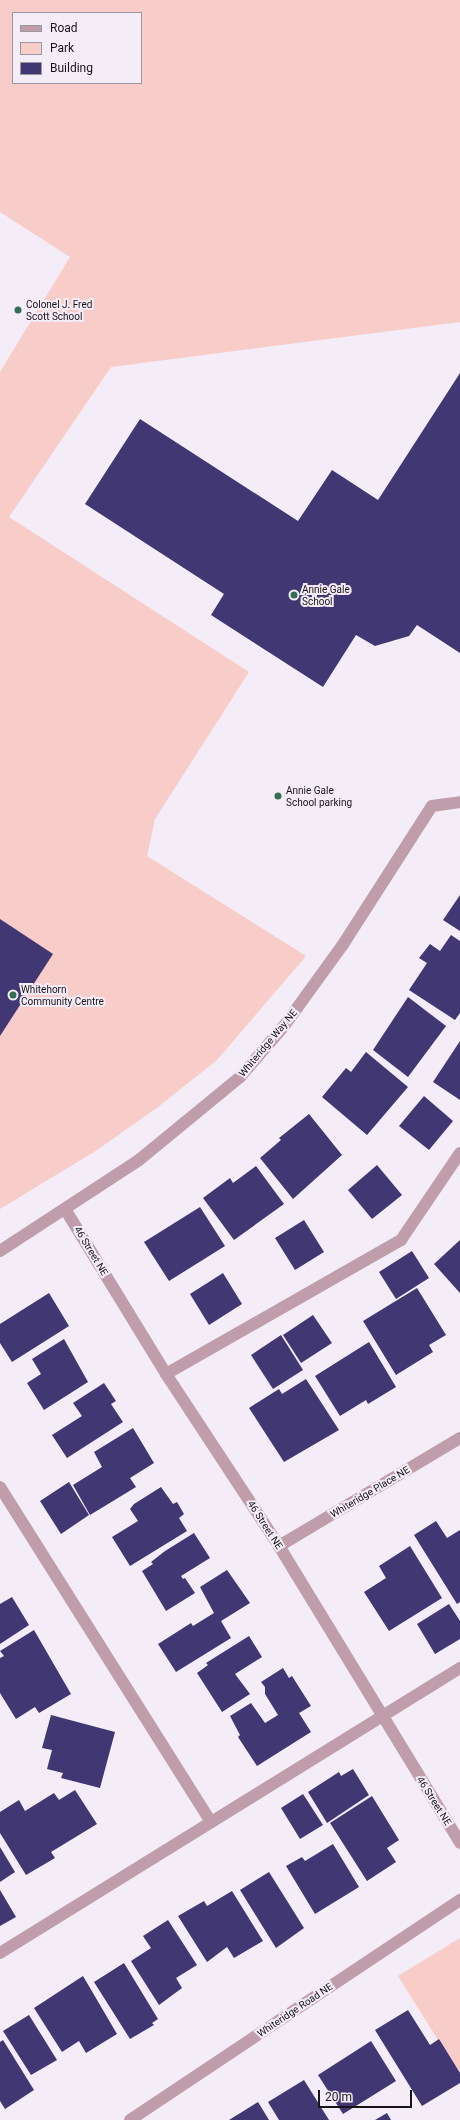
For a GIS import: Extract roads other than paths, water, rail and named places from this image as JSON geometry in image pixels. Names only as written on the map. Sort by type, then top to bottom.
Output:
[{"type":"street","name":"Whiteridge Way NE","points":[[0,1250],[66,1209],[139,1160],[240,1077],[284,1026],[342,946],[432,806],[460,802]]},
{"type":"street","points":[[166,1374],[401,1240],[460,1153]]},
{"type":"street","name":"46 Street NE","points":[[66,1209],[166,1374],[279,1546],[460,1843]]},
{"type":"street","name":"Whiteridge Place NE","points":[[279,1546],[460,1438]]},
{"type":"street","points":[[0,1487],[211,1822]]},
{"type":"street","points":[[0,1953],[381,1715],[460,1668]]},
{"type":"street","name":"Whiteridge Road NE","points":[[130,2120],[460,1900]]},
{"type":"place","name":"Colonel J. Fred Scott School","points":[[18,310]]},
{"type":"place","name":"Annie Gale School","points":[[294,595]]},
{"type":"place","name":"Annie Gale School parking","points":[[278,796]]},
{"type":"place","name":"Whitehorn Community Centre","points":[[13,995]]}]
